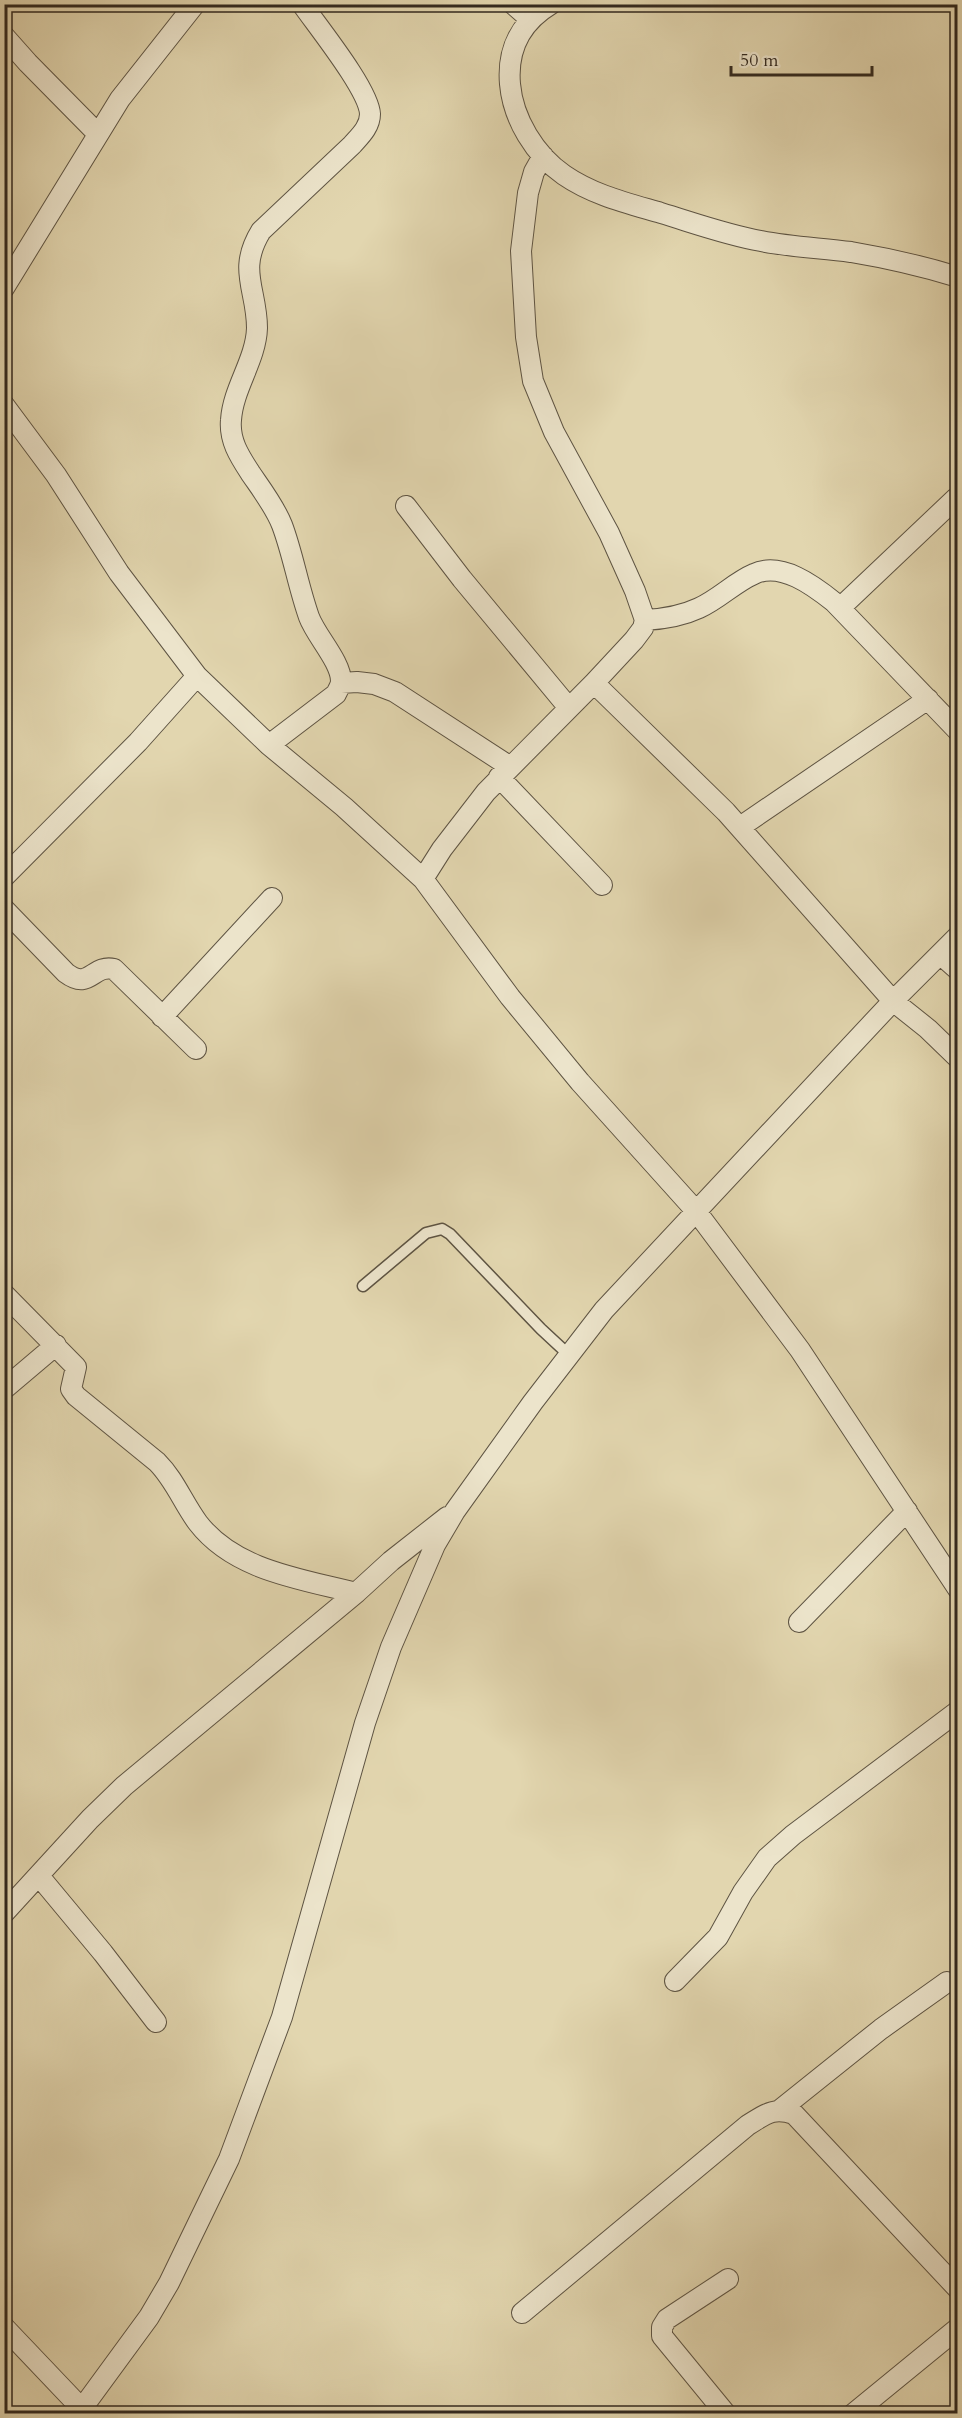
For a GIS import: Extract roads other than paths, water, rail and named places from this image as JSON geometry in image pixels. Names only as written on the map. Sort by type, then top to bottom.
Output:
[{"type":"street","points":[[4,288],[120,99],[195,4]]},
{"type":"street","points":[[269,745],[336,694],[341,683],[338,669],[309,617],[281,522],[238,455],[231,438],[230,420],[233,404],[253,351],[257,331],[249,266],[252,246],[275,216],[323,174],[366,130],[370,117],[369,104],[302,4]]},
{"type":"street","points":[[513,4],[530,19]]},
{"type":"street","points":[[551,4],[530,19],[519,33],[512,52],[510,80],[516,111],[523,129],[543,156],[562,174],[590,190],[706,228],[761,241],[850,252],[907,263],[957,277]]},
{"type":"street","points":[[4,36],[98,133]]},
{"type":"street","points":[[423,879],[442,849],[504,772],[634,640],[643,628],[645,620],[635,591],[609,533],[554,432],[533,381],[525,327],[521,250],[528,194],[534,172],[543,156]]},
{"type":"street","points":[[4,405],[56,475],[119,573],[197,676],[269,745],[344,807],[423,879],[510,997],[580,1082],[696,1211],[800,1350],[956,1584]]},
{"type":"street","points":[[840,608],[956,498]]},
{"type":"street","points":[[406,506],[462,579],[569,708]]},
{"type":"street","points":[[645,620],[681,615],[700,608],[745,579],[767,570],[796,577],[815,587],[840,608],[957,730]]},
{"type":"street","points":[[4,877],[138,742],[197,676]]},
{"type":"street","points":[[341,683],[374,684],[395,692],[504,772],[602,885]]},
{"type":"street","points":[[594,683],[740,827],[893,1001],[928,1029],[957,1058]]},
{"type":"street","points":[[740,827],[928,699]]},
{"type":"street","points":[[162,1017],[272,898]]},
{"type":"street","points":[[4,909],[66,974],[74,979],[82,981],[101,969],[114,969],[196,1049]]},
{"type":"street","points":[[4,2327],[80,2411],[149,2317],[169,2283],[229,2159],[282,2017],[365,1723],[391,1647],[435,1545],[455,1511],[604,1310],[893,1001],[957,936]]},
{"type":"street","points":[[940,954],[957,970]]},
{"type":"street","points":[[4,1294],[76,1367],[71,1389],[76,1396],[168,1473],[199,1524],[233,1555],[289,1576],[356,1593]]},
{"type":"street","points":[[4,1389],[56,1345]]},
{"type":"street","points":[[4,1913],[90,1819],[124,1786],[356,1593],[391,1561],[455,1511]]},
{"type":"street","points":[[799,1622],[908,1511]]},
{"type":"street","points":[[675,1981],[718,1937],[743,1892],[767,1858],[957,1711]]},
{"type":"street","points":[[39,1875],[156,2022]]},
{"type":"street","points":[[522,2313],[748,2125],[768,2113],[781,2109],[835,2065],[947,1982]]},
{"type":"street","points":[[781,2109],[794,2114],[957,2289]]},
{"type":"street","points":[[726,2414],[662,2336],[662,2327],[667,2319],[728,2279]]},
{"type":"street","points":[[853,2414],[957,2328]]},
{"type":"lane","points":[[363,1286],[426,1233],[442,1229],[450,1234],[569,1355]]}]
